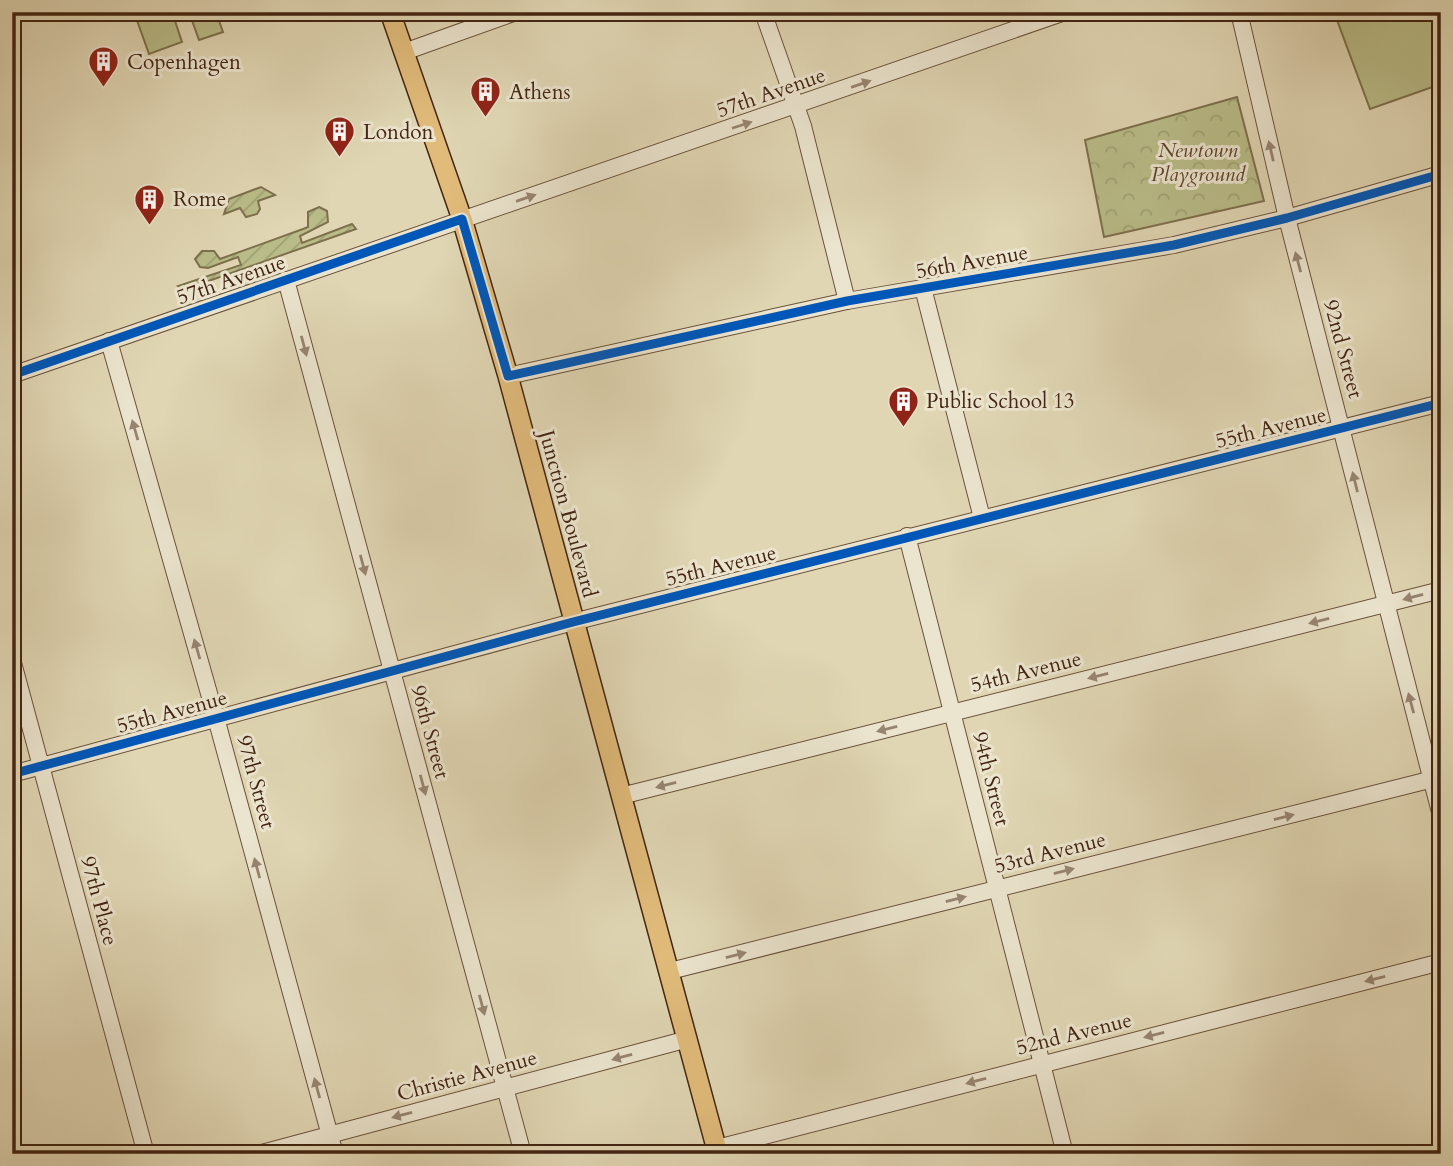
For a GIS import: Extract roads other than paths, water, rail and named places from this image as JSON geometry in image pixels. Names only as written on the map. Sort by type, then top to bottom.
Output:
[{"type":"main road","name":"Junction Boulevard","points":[[390,12],[462,219],[508,376],[718,1151]]},
{"type":"street","points":[[404,52],[516,12]]},
{"type":"street","points":[[763,12],[796,107],[846,301]]},
{"type":"street","name":"57th Avenue","points":[[12,375],[796,107],[1065,12]]},
{"type":"street","name":"92nd Street","points":[[1239,12],[1287,218],[1385,604],[1436,779],[1441,817]]},
{"type":"street","name":"56th Avenue","points":[[508,376],[846,301],[1174,245],[1287,218],[1441,174]]},
{"type":"street","name":"96th Street","points":[[286,280],[523,1154]]},
{"type":"street","points":[[923,288],[982,518]]},
{"type":"street","name":"97th Street","points":[[109,341],[216,718],[335,1154]]},
{"type":"street","name":"55th Avenue","points":[[12,774],[573,622],[1441,403]]},
{"type":"street","name":"94th Street","points":[[907,537],[1065,1154]]},
{"type":"street","name":"54th Avenue","points":[[621,796],[1441,590]]},
{"type":"street","name":"97th Place","points":[[12,659],[146,1154]]},
{"type":"street","name":"53rd Avenue","points":[[670,971],[1436,779]]},
{"type":"street","name":"52nd Avenue","points":[[718,1151],[1441,962]]},
{"type":"street","name":"Christie Avenue","points":[[258,1154],[688,1040]]},
{"type":"street","points":[[1430,1154],[1441,1151]]},
{"type":"place","name":"Copenhagen","points":[[104,89]]},
{"type":"place","name":"Athens","points":[[486,119]]},
{"type":"place","name":"London","points":[[340,159]]},
{"type":"place","name":"Rome","points":[[150,226]]},
{"type":"place","name":"Public School 13","points":[[903,428]]},
{"type":"park label","name":"Newtown Playground","points":[[1198,162]]}]
